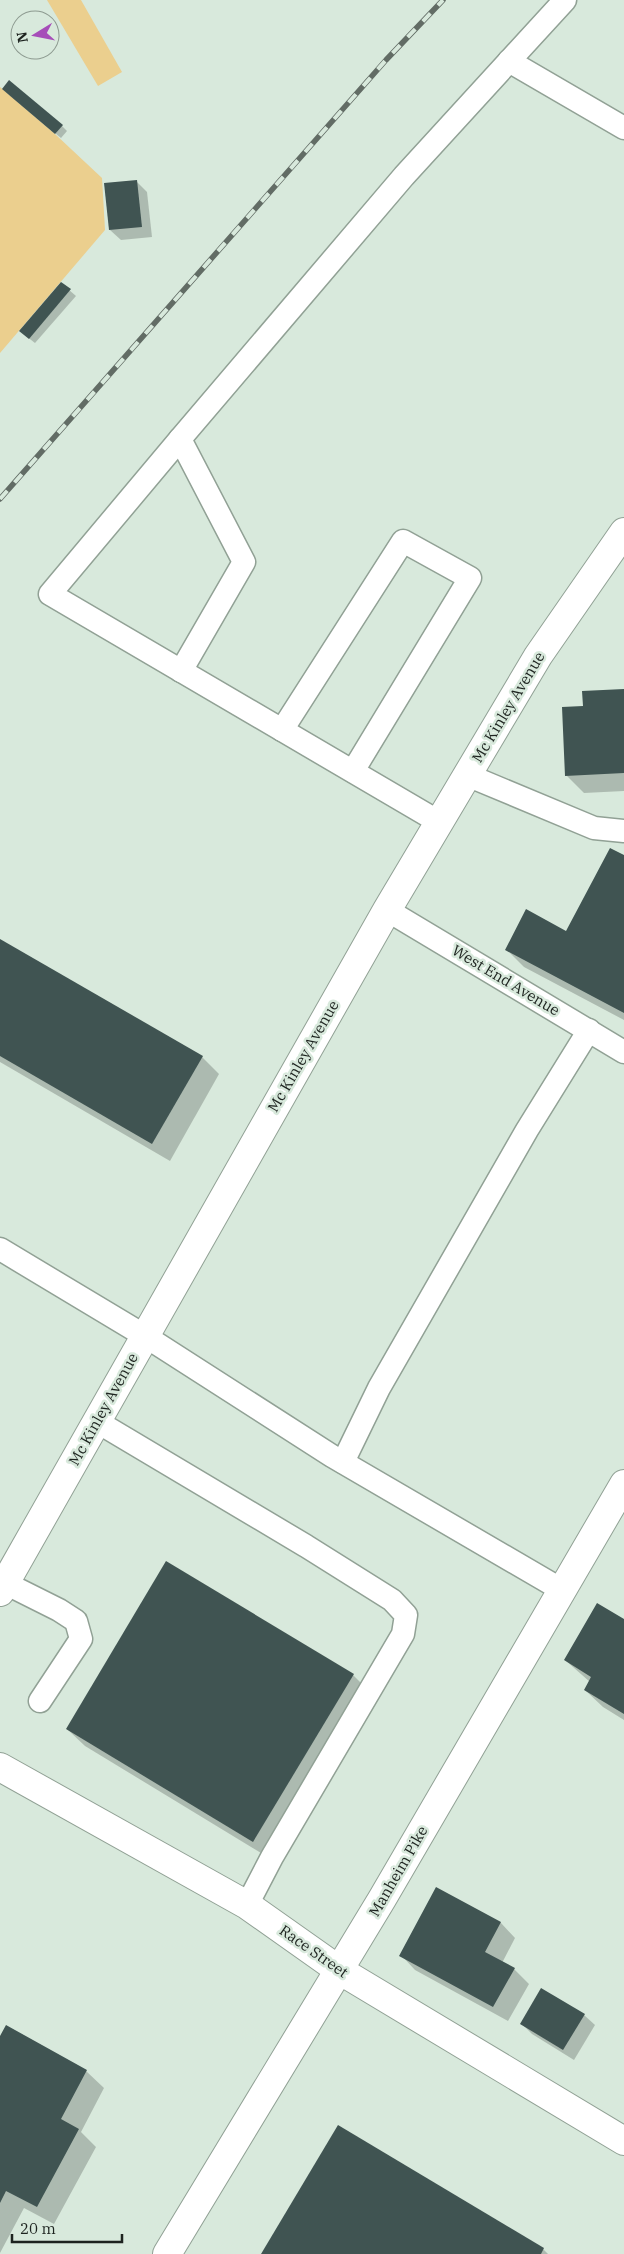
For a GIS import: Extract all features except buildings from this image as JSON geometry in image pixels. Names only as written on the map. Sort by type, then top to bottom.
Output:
[{"type":"street","name":"Mc Kinley Avenue","points":[[2,1587],[387,910],[538,656],[624,532]]},
{"type":"street","name":"Manheim Pike","points":[[167,2254],[339,1970],[624,1484]]},
{"type":"street","name":"Race Street","points":[[0,1767],[247,1904],[339,1970],[624,2141]]},
{"type":"lane","points":[[439,822],[50,594],[404,176],[565,0]]},
{"type":"lane","points":[[509,61],[624,128]]},
{"type":"lane","points":[[180,439],[244,562],[181,672]]},
{"type":"lane","points":[[282,730],[404,541],[470,578],[353,771]]},
{"type":"lane","points":[[467,775],[594,828],[624,831]]},
{"type":"lane","name":"West End Avenue","points":[[387,910],[624,1052]]},
{"type":"lane","points":[[343,1462],[379,1388],[527,1130],[589,1030]]},
{"type":"lane","points":[[0,1249],[145,1336],[343,1462],[562,1590]]},
{"type":"lane","points":[[96,1421],[306,1546],[392,1600],[406,1615],[403,1634],[272,1857],[247,1904]]},
{"type":"lane","points":[[2,1587],[60,1610],[76,1621],[81,1639],[40,1701]]},
{"type":"shaded area","points":[[47,0],[81,0],[122,72],[98,86],[60,22],[60,10],[53,10]]},
{"type":"shaded area","points":[[0,87],[55,134],[102,178],[105,230],[0,353]]},
{"type":"railway","points":[[0,499],[386,60],[443,0]]}]
